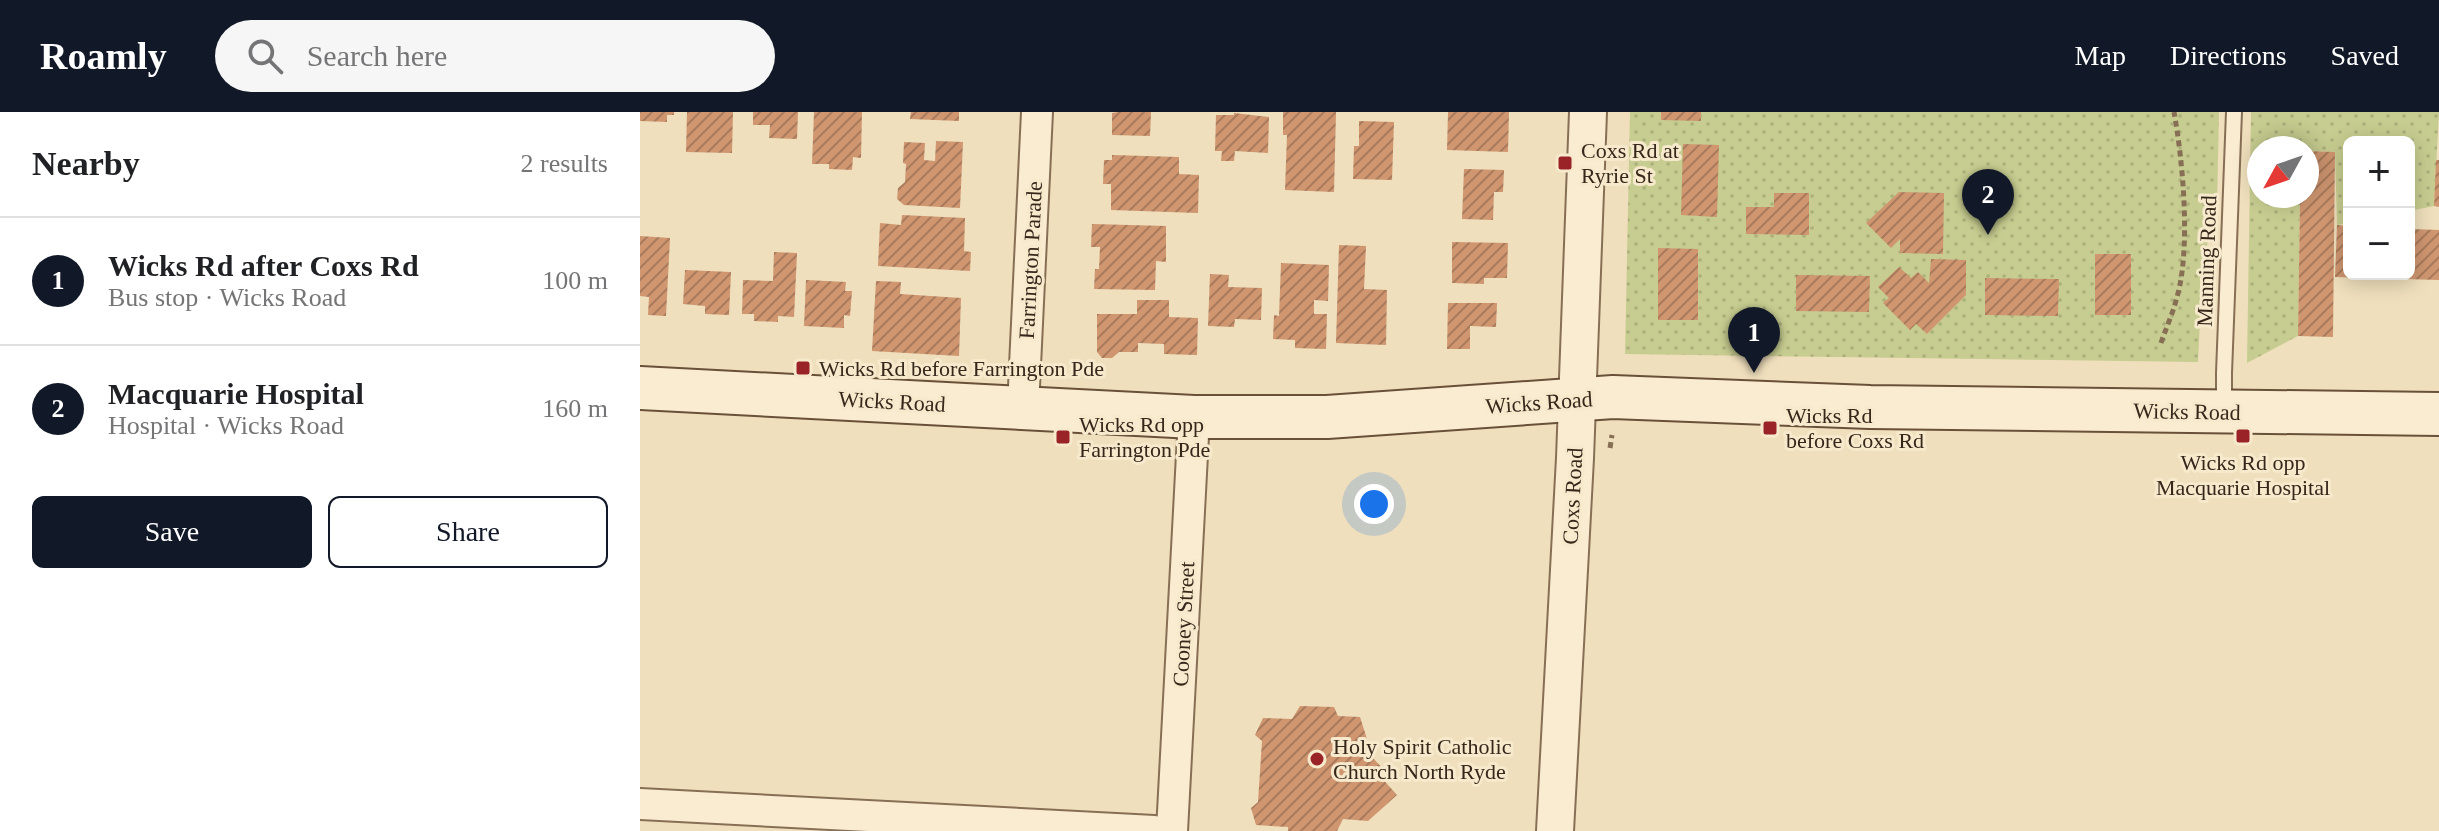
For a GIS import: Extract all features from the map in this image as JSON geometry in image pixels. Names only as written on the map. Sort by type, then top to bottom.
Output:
[{"type":"main road","name":"Wicks Road","points":[[640,388],[1194,417],[1327,417],[1613,397],[1870,407],[2439,414]]},
{"type":"street","name":"Farrington Parade","points":[[1023,408],[1037,112]]},
{"type":"street","name":"Coxs Road","points":[[1555,831],[1580,350],[1588,112]]},
{"type":"street","name":"Cooney Street","points":[[1172,831],[1194,417]]},
{"type":"street","points":[[640,804],[761,821],[1154,831]]},
{"type":"lane","name":"Manning Road","points":[[2224,412],[2234,112]]},
{"type":"path","points":[[2161,343],[2178,295],[2184,263],[2182,175],[2174,112]]},
{"type":"path","points":[[1610,448],[1612,435]]},
{"type":"green space","points":[[1630,112],[2219,112],[2217,207],[2203,260],[2198,362],[1625,354]]},
{"type":"green space","points":[[2251,112],[2439,112],[2434,206],[2415,210],[2415,136],[2343,136],[2343,224],[2337,225],[2335,152],[2319,151],[2319,136],[2251,136]]},
{"type":"green space","points":[[2249,208],[2300,208],[2298,336],[2247,363]]},
{"type":"building","points":[[640,112],[674,112],[674,115],[667,115],[667,122],[640,121]]},
{"type":"building","points":[[687,112],[733,112],[732,153],[686,152]]},
{"type":"building","points":[[753,112],[798,112],[797,139],[769,138],[770,125],[753,125]]},
{"type":"building","points":[[814,112],[862,112],[861,158],[853,157],[852,170],[829,169],[829,164],[812,164]]},
{"type":"building","points":[[911,112],[959,112],[959,121],[910,119]]},
{"type":"building","points":[[1151,112],[1150,136],[1112,135],[1112,113]]},
{"type":"building","points":[[1283,112],[1336,112],[1334,192],[1285,190],[1287,135],[1283,135]]},
{"type":"building","points":[[1448,112],[1509,112],[1508,152],[1447,150]]},
{"type":"building","points":[[1661,112],[1701,112],[1701,121],[1661,120]]},
{"type":"building","points":[[1234,113],[1269,117],[1268,153],[1235,151],[1234,161],[1221,161],[1222,151],[1215,151],[1216,115]]},
{"type":"building","points":[[1359,121],[1394,122],[1392,180],[1353,179],[1354,146],[1359,146]]},
{"type":"building","points":[[936,141],[963,142],[960,208],[904,205],[897,199],[898,188],[905,182],[904,142],[925,143],[924,160],[935,161]]},
{"type":"building","points":[[1683,144],[1719,145],[1717,217],[1681,215]]},
{"type":"building","points":[[2319,151],[2335,152],[2333,337],[2298,336],[2300,208],[2319,208]]},
{"type":"building","points":[[1112,155],[1179,157],[1179,174],[1199,175],[1198,213],[1111,210],[1111,184],[1103,184],[1104,160],[1112,160]]},
{"type":"building","points":[[2436,160],[2439,160],[2439,207],[2434,206]]},
{"type":"building","points":[[1464,169],[1504,170],[1503,192],[1494,192],[1493,220],[1462,219]]},
{"type":"building","points":[[1899,192],[1944,193],[1943,254],[1900,253],[1900,239],[1891,248],[1866,223]]},
{"type":"building","points":[[1774,193],[1809,193],[1809,235],[1746,234],[1746,207],[1774,207]]},
{"type":"building","points":[[902,215],[965,218],[964,251],[971,252],[970,271],[878,266],[880,223],[901,225]]},
{"type":"building","points":[[1092,224],[1166,226],[1166,262],[1156,261],[1155,290],[1094,289],[1100,247],[1091,247]]},
{"type":"building","points":[[2337,225],[2343,226],[2343,277],[2335,277]]},
{"type":"building","points":[[2415,229],[2439,230],[2439,280],[2415,279]]},
{"type":"building","points":[[640,236],[670,238],[666,316],[648,315],[649,297],[640,296]]},
{"type":"building","points":[[1452,242],[1508,243],[1507,278],[1484,278],[1484,284],[1452,283]]},
{"type":"building","points":[[1339,245],[1366,246],[1364,289],[1387,290],[1386,345],[1336,343]]},
{"type":"building","points":[[1658,248],[1698,249],[1698,320],[1658,320]]},
{"type":"building","points":[[774,252],[797,253],[794,317],[778,316],[778,322],[754,321],[754,314],[742,314],[743,280],[773,281]]},
{"type":"building","points":[[2095,254],[2131,254],[2131,315],[2095,315]]},
{"type":"building","points":[[1931,259],[1966,260],[1966,295],[1927,334],[1916,324],[1910,330],[1883,303],[1889,298],[1878,287],[1899,267],[1911,278],[1918,272],[1929,283]]},
{"type":"building","points":[[1281,263],[1329,265],[1328,301],[1314,300],[1314,314],[1327,314],[1326,349],[1295,348],[1295,340],[1273,339],[1274,315],[1279,316]]},
{"type":"building","points":[[685,270],[731,272],[729,315],[705,314],[705,306],[683,304]]},
{"type":"building","points":[[1210,274],[1229,275],[1228,287],[1262,288],[1261,320],[1235,319],[1234,327],[1208,326]]},
{"type":"building","points":[[1796,275],[1870,276],[1869,312],[1796,311]]},
{"type":"building","points":[[1985,278],[2059,279],[2058,316],[1985,315]]},
{"type":"building","points":[[806,280],[846,282],[845,291],[852,291],[850,316],[844,315],[844,328],[804,326]]},
{"type":"building","points":[[876,281],[901,282],[900,294],[961,298],[959,356],[872,351]]},
{"type":"building","points":[[1137,300],[1169,300],[1169,317],[1198,318],[1197,355],[1164,354],[1164,344],[1138,343],[1138,352],[1119,352],[1112,358],[1102,358],[1097,352],[1097,314],[1137,314]]},
{"type":"building","points":[[1448,303],[1497,303],[1496,327],[1470,326],[1470,349],[1447,349]]},
{"type":"building","name":"Holy Spirit Catholic Church North Ryde","points":[[1300,706],[1334,707],[1338,716],[1360,717],[1367,739],[1364,748],[1384,770],[1379,775],[1397,795],[1368,821],[1343,819],[1337,831],[1288,831],[1288,827],[1256,825],[1251,808],[1258,802],[1262,741],[1255,735],[1263,718],[1292,719]]},
{"type":"place","name":"Coxs Rd at Ryrie St","points":[[1565,163]]},
{"type":"place","name":"Macquarie Hospital","points":[[1988,235]]},
{"type":"place","name":"Wicks Rd before Farrington Pde","points":[[803,368]]},
{"type":"place","name":"Wicks Rd after Coxs Rd","points":[[1754,373]]},
{"type":"place","name":"Wicks Rd before Coxs Rd","points":[[1770,428]]},
{"type":"place","name":"Wicks Rd opp Macquarie Hospital","points":[[2243,436]]},
{"type":"place","name":"Wicks Rd opp Farrington Pde","points":[[1063,437]]},
{"type":"place","name":"Holy Spirit Catholic Church North Ryde","points":[[1317,759]]}]
